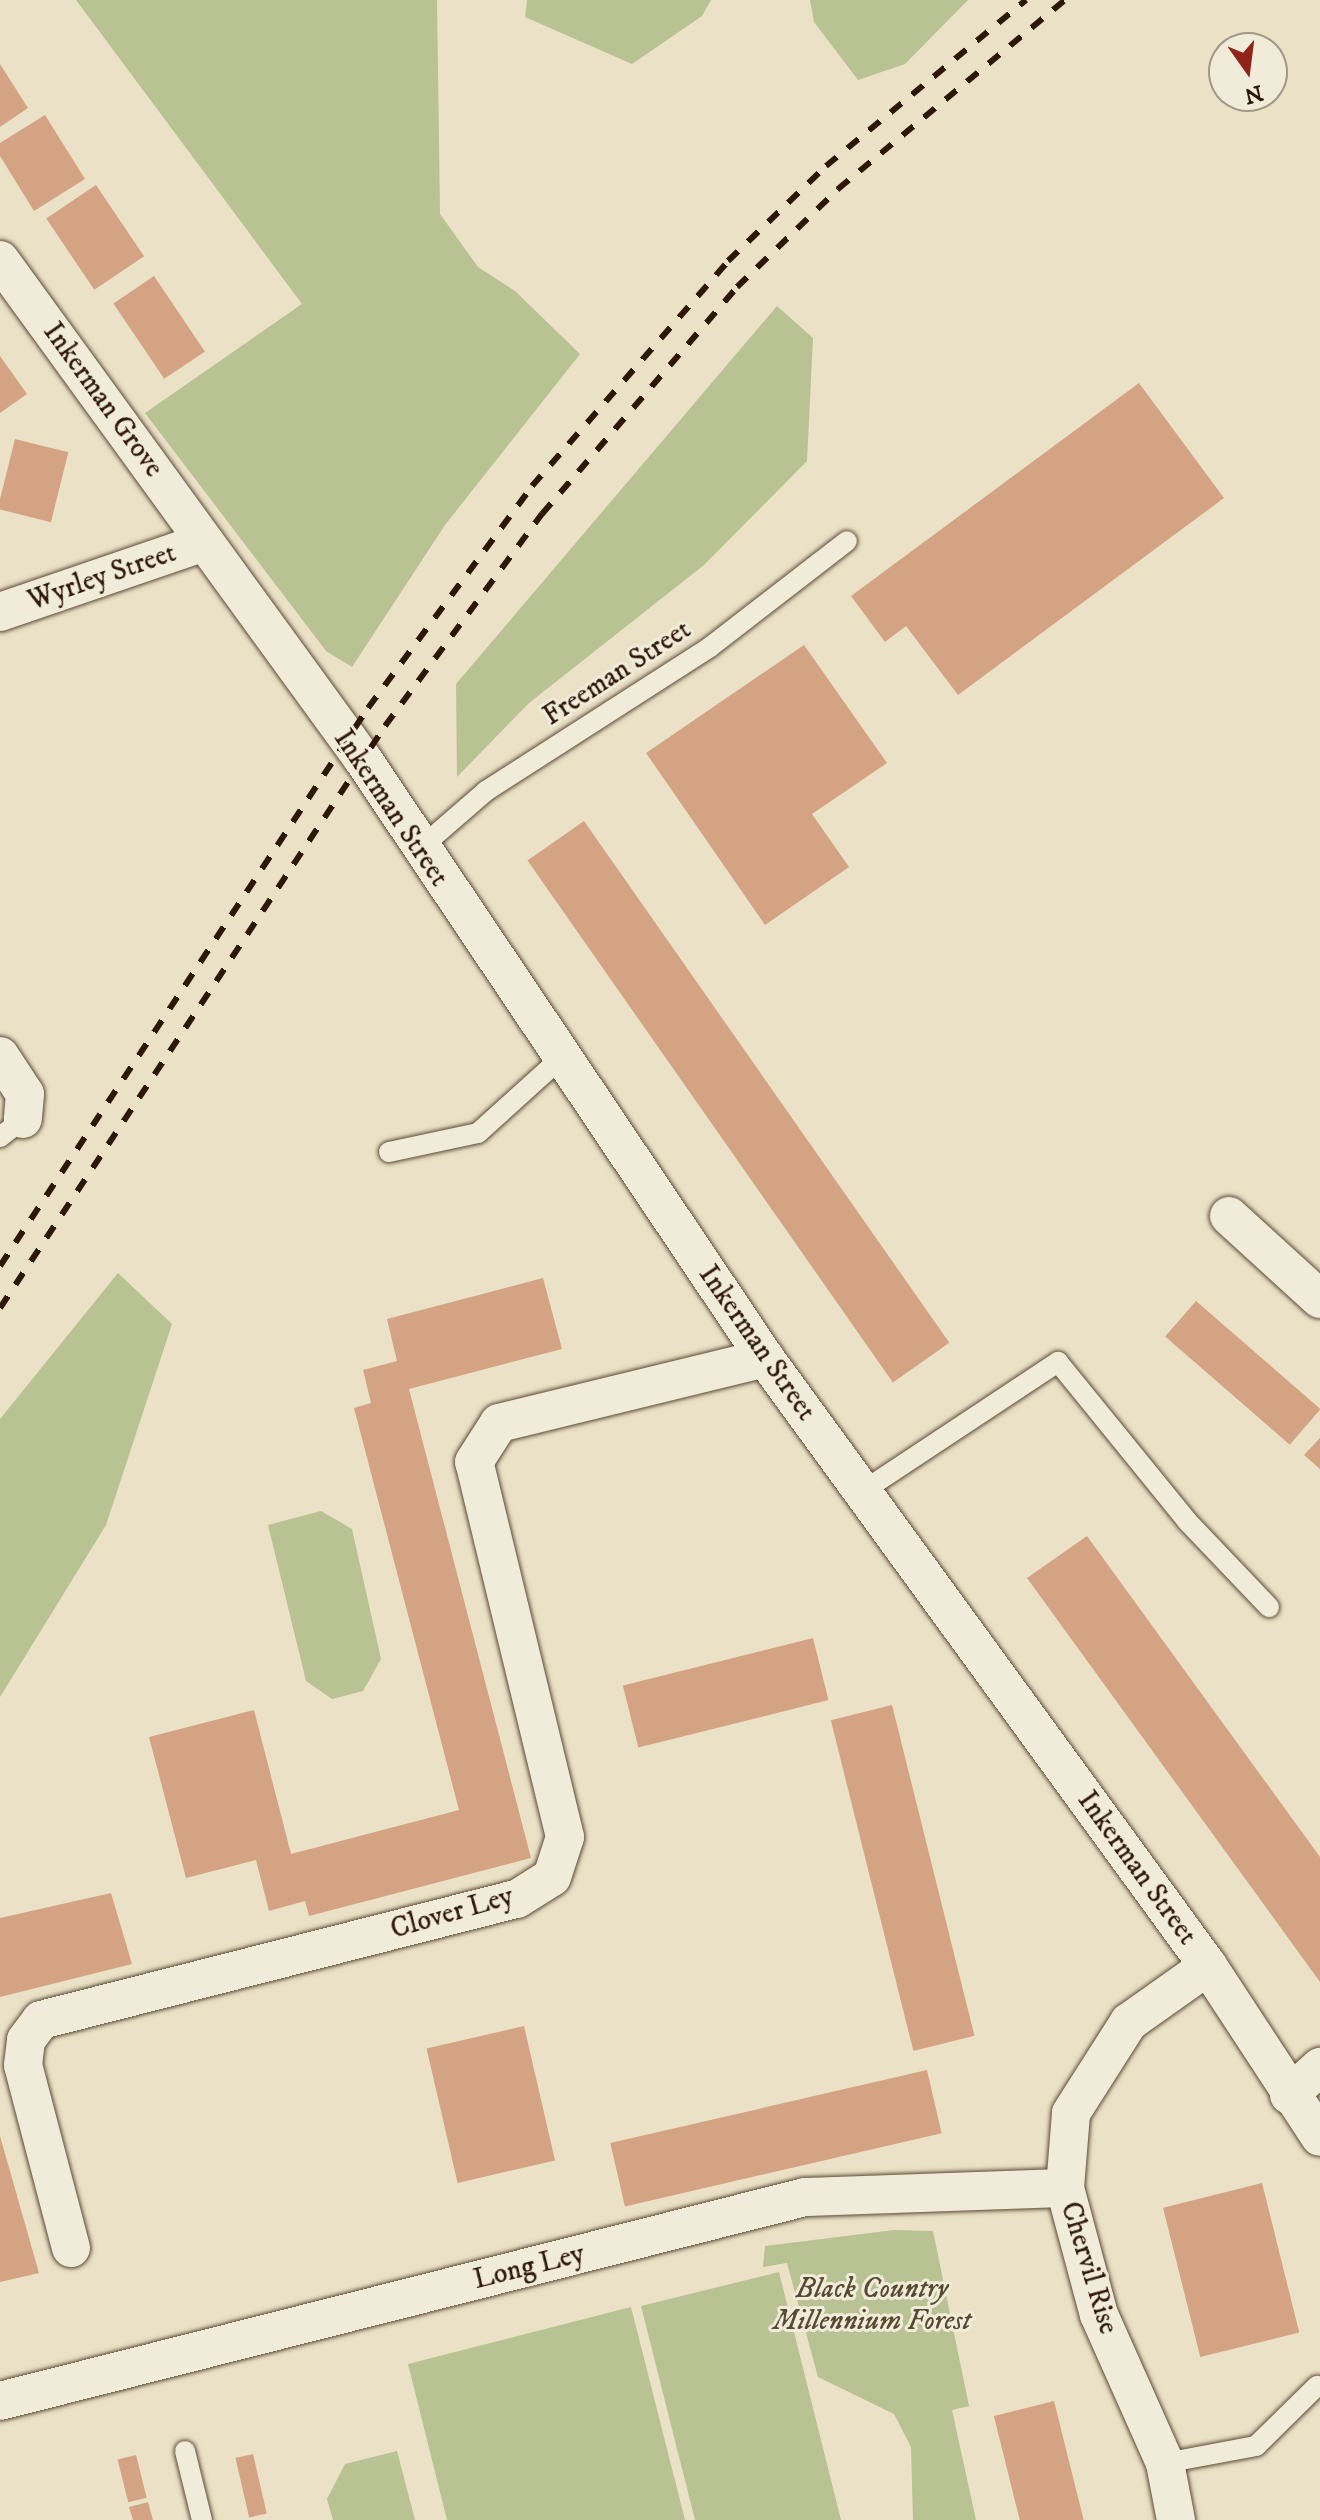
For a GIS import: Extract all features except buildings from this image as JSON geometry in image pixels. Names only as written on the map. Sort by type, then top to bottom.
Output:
[{"type":"street","name":"Inkerman Grove","points":[[0,260],[204,542]]},
{"type":"street","name":"Wyrley Street","points":[[0,612],[204,542]]},
{"type":"street","name":"Inkerman Street","points":[[204,542],[362,758],[418,850],[765,1358],[1208,1966],[1289,2095],[1320,2137]]},
{"type":"street","points":[[0,1056],[25,1094],[12,1128]]},
{"type":"street","points":[[1229,1216],[1320,1299]]},
{"type":"street","name":"Clover Ley","points":[[71,2248],[23,2065],[26,2040],[41,2020],[517,1899],[552,1877],[565,1837],[474,1462],[499,1423],[765,1358]]},
{"type":"street","name":"Chervil Rise","points":[[1176,2520],[1165,2463],[1099,2315],[1065,2188],[1071,2113],[1129,2022],[1208,1966]]},
{"type":"street","points":[[1289,2095],[1320,2067]]},
{"type":"street","name":"Long Ley","points":[[0,2401],[805,2197],[1065,2188]]},
{"type":"lane","name":"Freeman Street","points":[[418,850],[486,791],[710,647],[847,541]]},
{"type":"lane","points":[[389,1152],[478,1133],[561,1058]]},
{"type":"lane","points":[[863,1491],[1058,1362],[1187,1521],[1269,1607]]},
{"type":"lane","points":[[1165,2463],[1256,2446],[1317,2386]]},
{"type":"lane","points":[[185,2451],[202,2520]]},
{"type":"green space","points":[[76,0],[437,0],[440,214],[478,267],[515,291],[580,354],[445,525],[352,667],[326,651],[145,413],[302,304]]},
{"type":"green space","points":[[527,0],[711,0],[702,16],[632,64],[525,17]]},
{"type":"green space","points":[[810,0],[968,0],[905,64],[858,80],[814,22]]},
{"type":"green space","points":[[777,306],[813,338],[807,461],[704,565],[529,703],[457,777],[456,684]]},
{"type":"green space","points":[[118,1273],[172,1324],[106,1525],[0,1697],[0,1419]]},
{"type":"green space","points":[[321,1511],[352,1529],[381,1659],[363,1691],[332,1699],[306,1681],[268,1525]]},
{"type":"green space","name":"Black Country Millennium Forest","points":[[894,2230],[933,2231],[969,2406],[952,2410],[976,2520],[913,2520],[911,2447],[894,2414],[818,2377],[787,2263],[763,2267],[765,2246]]},
{"type":"green space","points":[[779,2272],[841,2520],[695,2520],[641,2306]]},
{"type":"green space","points":[[631,2307],[685,2520],[447,2520],[408,2364]]},
{"type":"green space","points":[[397,2451],[415,2520],[333,2520],[327,2499],[345,2464]]},
{"type":"railway","points":[[0,1266],[368,708],[532,486],[728,261],[826,166],[1026,0]]},
{"type":"railway","points":[[0,1308],[385,726],[542,514],[737,287],[838,189],[1065,0]]}]
